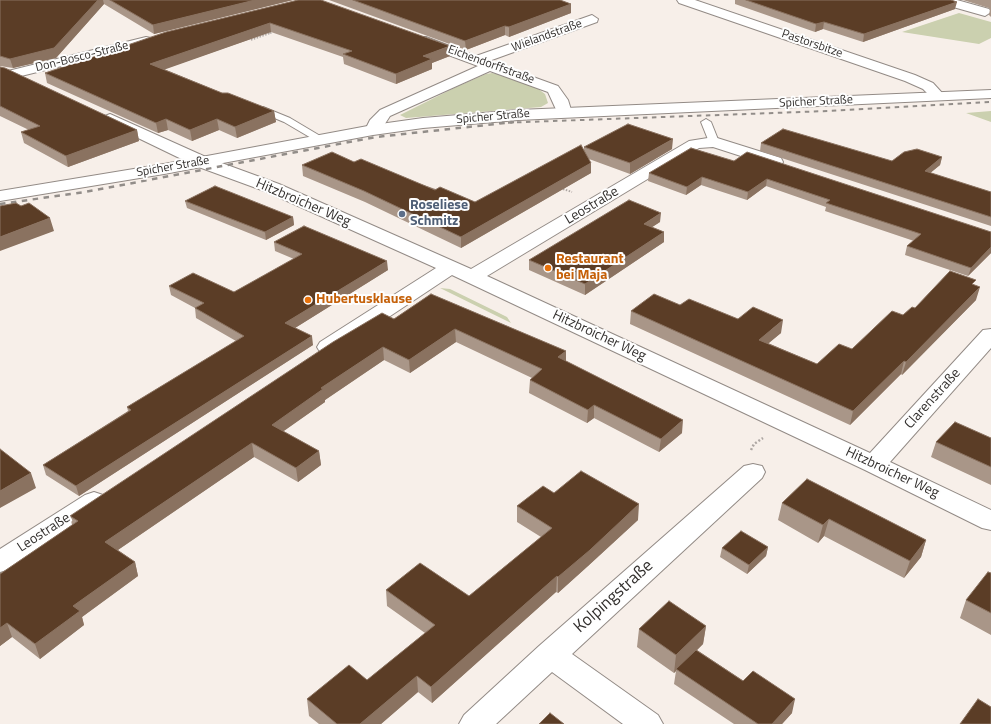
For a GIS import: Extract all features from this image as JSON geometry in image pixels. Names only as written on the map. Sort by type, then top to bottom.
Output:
[{"type":"street","name":"Pastorsbitze","points":[[683,0],[910,78],[928,86],[937,95]]},
{"type":"street","points":[[943,0],[983,13]]},
{"type":"street","name":"Wielandstraße","points":[[373,130],[376,123],[386,113],[485,63],[592,19]]},
{"type":"street","name":"Eichendorffstraße","points":[[407,35],[553,89],[560,100],[564,113]]},
{"type":"street","name":"Don-Bosco-Straße","points":[[6,72],[161,38]]},
{"type":"street","points":[[6,72],[34,84]]},
{"type":"street","name":"Spicher Straße","points":[[0,196],[40,191],[373,130],[472,119],[564,113],[937,95],[991,94]]},
{"type":"street","name":"Hitzbroicher Weg","points":[[99,114],[202,162],[274,188],[472,277],[874,464],[991,521]]},
{"type":"street","points":[[714,142],[787,166]]},
{"type":"street","name":"Leostraße","points":[[472,277],[695,144],[714,142]]},
{"type":"street","points":[[313,357],[450,268]]},
{"type":"street","name":"Clarenstraße","points":[[874,464],[991,334]]},
{"type":"street","name":"Kolpingstraße","points":[[475,724],[550,654],[753,472]]},
{"type":"street","name":"Leostraße","points":[[0,562],[112,489]]},
{"type":"street","points":[[550,654],[647,724]]},
{"type":"lane","points":[[263,110],[287,120],[322,140]]},
{"type":"lane","points":[[706,122],[714,142]]},
{"type":"path","points":[[251,40],[271,33],[263,31]]},
{"type":"green space","points":[[959,13],[991,22],[991,38],[979,44],[902,32]]},
{"type":"green space","points":[[492,73],[537,88],[545,94],[548,103],[541,107],[406,118],[400,115],[454,88],[486,74]]},
{"type":"green space","points":[[991,111],[991,122],[966,113]]},
{"type":"green space","points":[[440,288],[450,289],[497,312],[507,317],[511,323]]},
{"type":"building","points":[[0,0],[98,0],[54,48],[10,59],[0,56]]},
{"type":"building","points":[[110,0],[255,0],[153,25]]},
{"type":"building","points":[[298,0],[321,0],[450,46],[423,56],[432,59],[396,74],[343,54],[352,51],[270,23],[150,64],[222,93],[228,93],[274,111],[235,127],[217,119],[190,130],[166,119],[156,123],[45,73],[166,32]]},
{"type":"building","points":[[353,0],[560,0],[571,4],[509,27],[505,26],[465,41]]},
{"type":"building","points":[[746,0],[951,0],[957,2],[864,34],[824,22],[816,24]]},
{"type":"building","points":[[0,67],[137,130],[66,156],[21,132],[40,126],[0,106]]},
{"type":"building","points":[[628,124],[673,139],[630,163],[584,147]]},
{"type":"building","points":[[783,129],[892,161],[904,152],[917,149],[942,157],[925,171],[991,192],[991,217],[761,143]]},
{"type":"building","points":[[581,145],[591,163],[461,237],[364,191],[302,165],[332,152],[354,162],[361,159],[435,190],[440,187],[475,202]]},
{"type":"building","points":[[691,148],[734,161],[747,152],[991,232],[991,247],[971,268],[907,246],[921,234],[826,203],[830,200],[767,179],[748,192],[702,177],[687,187],[649,173]]},
{"type":"building","points":[[215,186],[293,217],[265,232],[185,201]]},
{"type":"building","points":[[629,200],[661,213],[644,224],[664,232],[585,284],[529,260]]},
{"type":"building","points":[[16,203],[21,206],[29,203],[50,218],[0,237],[0,206]]},
{"type":"building","points":[[304,226],[387,261],[285,323],[312,336],[76,486],[43,465],[131,410],[127,407],[244,336],[195,308],[204,303],[169,286],[193,273],[234,292],[302,254],[274,242]]},
{"type":"building","points":[[950,271],[976,280],[972,284],[980,287],[906,362],[904,361],[853,411],[631,311],[654,294],[680,305],[689,299],[738,319],[753,307],[783,320],[759,340],[817,364],[839,344],[852,349],[892,311],[903,315],[912,307],[915,308]]},
{"type":"building","points":[[431,294],[566,351],[558,357],[683,420],[661,439],[594,405],[588,410],[530,380],[542,369],[455,329],[409,360],[383,347],[321,388],[323,389],[272,425],[319,451],[296,468],[252,443],[105,542],[135,562],[73,606],[80,611],[35,644],[7,623],[0,628],[0,574],[78,521],[70,516],[333,342],[382,313],[394,319]]},
{"type":"building","points":[[955,422],[991,438],[991,467],[936,442]]},
{"type":"building","points":[[0,449],[31,473],[0,491]]},
{"type":"building","points":[[581,471],[639,504],[590,550],[558,577],[557,576],[431,687],[417,676],[360,724],[337,724],[307,699],[349,665],[367,680],[435,625],[386,590],[420,563],[469,596],[552,528],[517,506],[543,486],[554,493]]},
{"type":"building","points":[[807,479],[926,540],[910,561],[829,519],[823,525],[782,503]]},
{"type":"building","points":[[741,531],[768,547],[749,565],[722,548]]},
{"type":"building","points":[[988,572],[991,573],[991,613],[966,600]]},
{"type":"building","points":[[669,601],[706,626],[676,655],[639,629]]},
{"type":"building","points":[[696,650],[743,681],[753,671],[795,699],[772,724],[758,724],[676,669]]},
{"type":"building","points":[[978,699],[991,707],[991,724],[960,724]]},
{"type":"building","points":[[550,713],[564,724],[539,724]]},
{"type":"railway","points":[[508,123],[828,111],[991,102]]},
{"type":"railway","points":[[508,123],[514,122]]},
{"type":"railway","points":[[499,123],[508,123]]},
{"type":"railway","points":[[0,204],[85,192],[376,137],[508,123]]},
{"type":"place","name":"Roseliese Schmitz","points":[[402,214]]},
{"type":"place","name":"Restaurant bei Maja","points":[[548,268]]},
{"type":"place","name":"Hubertusklause","points":[[308,300]]}]
